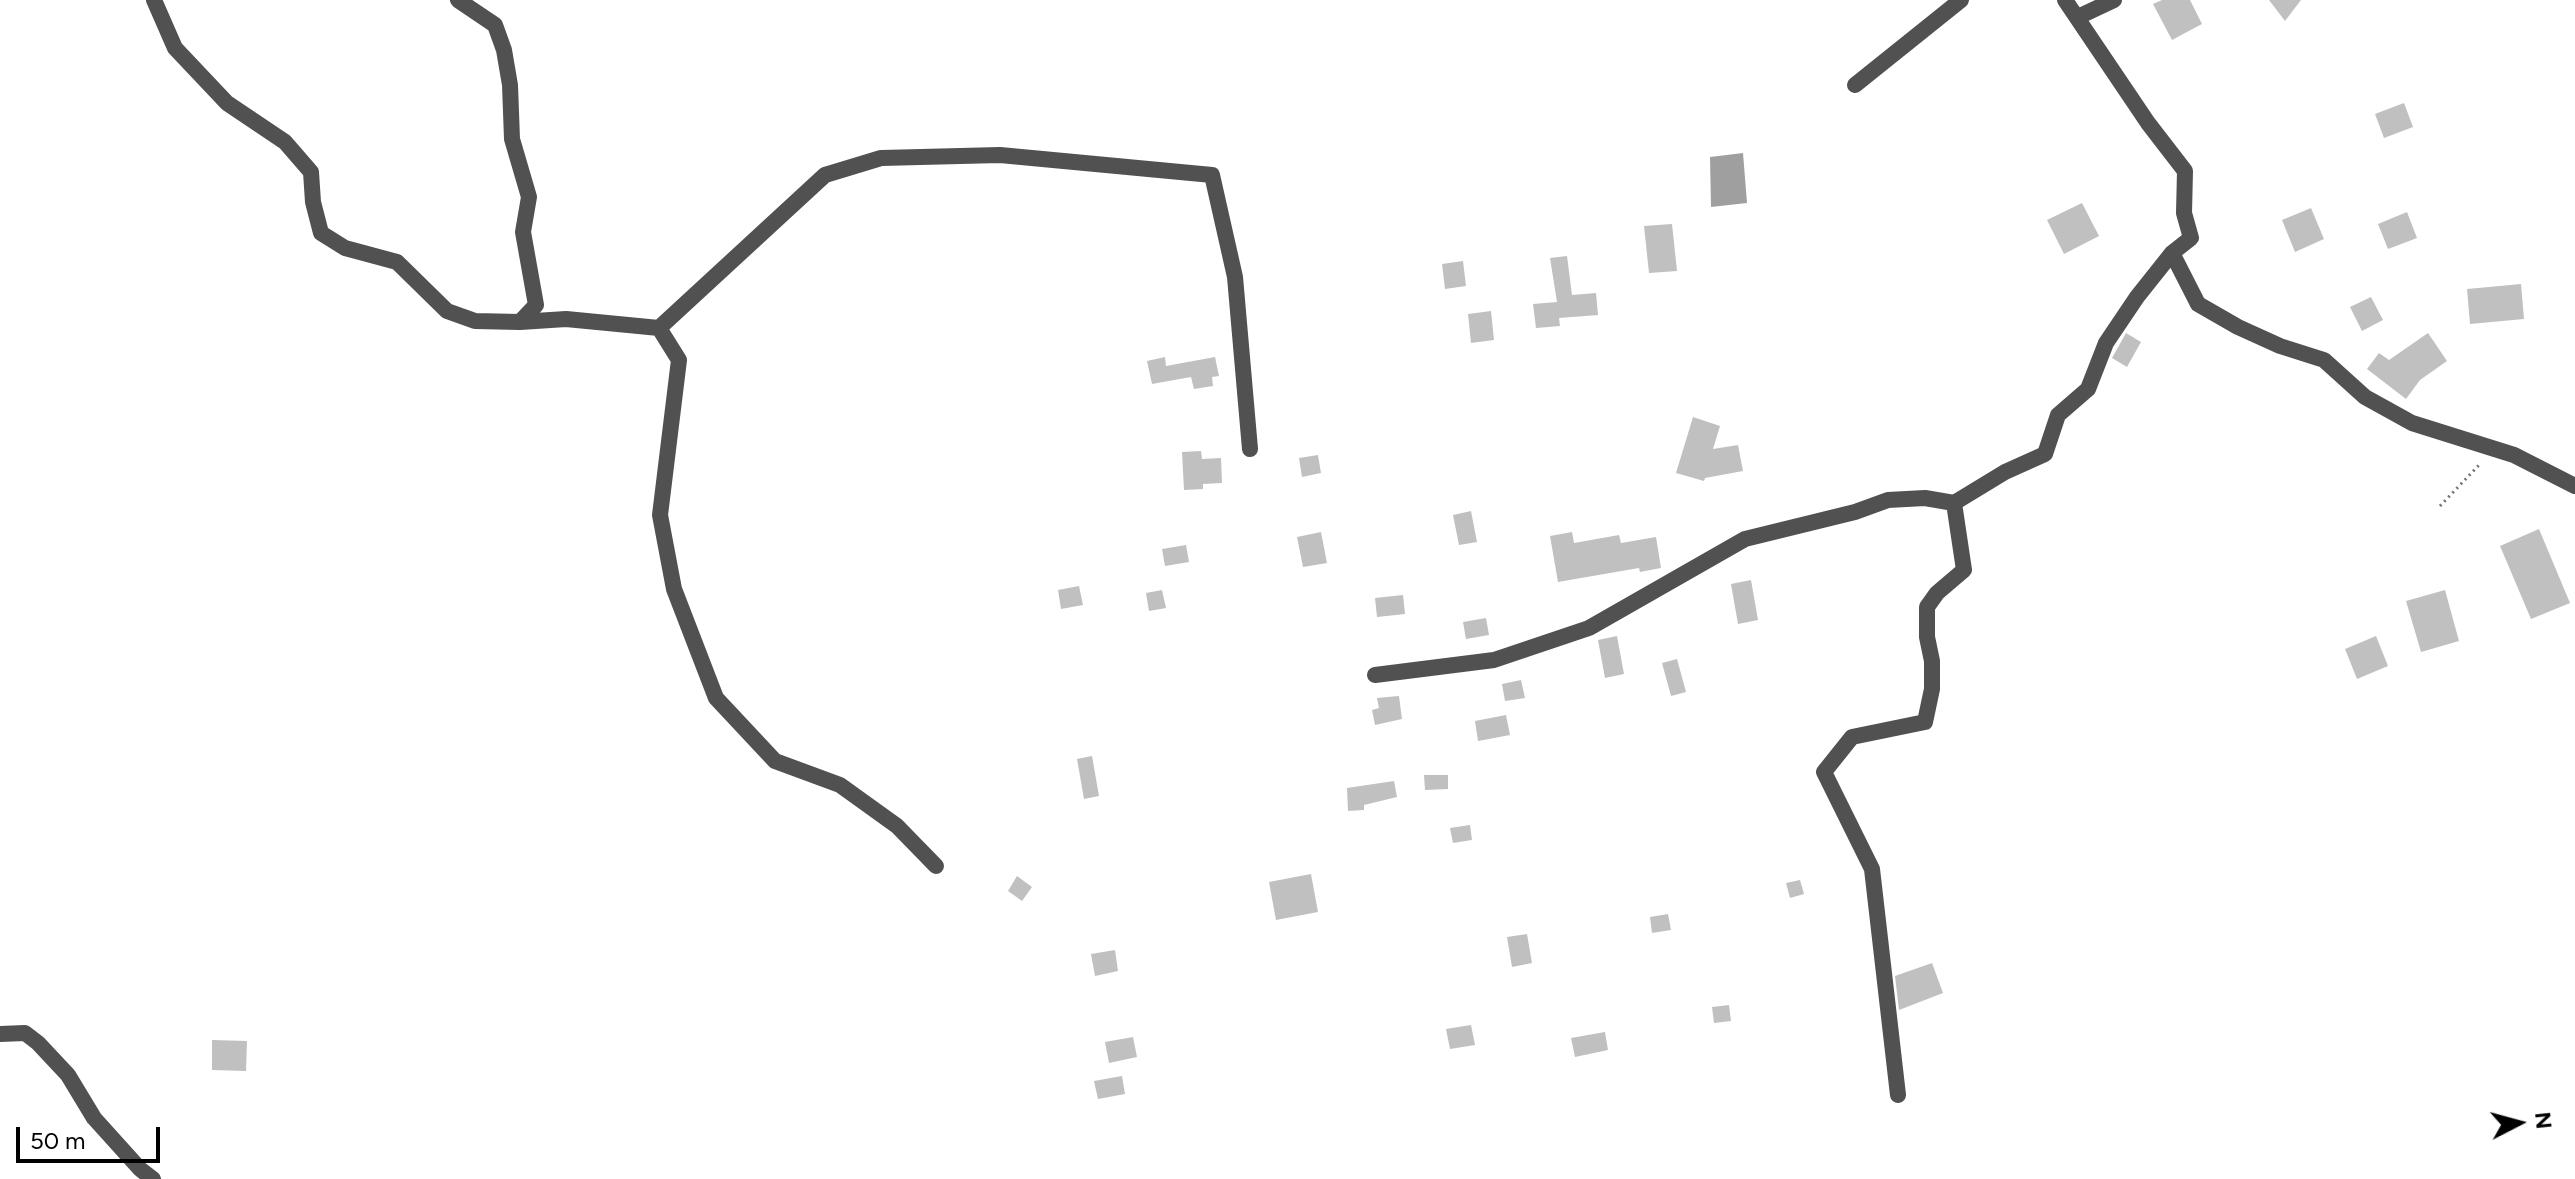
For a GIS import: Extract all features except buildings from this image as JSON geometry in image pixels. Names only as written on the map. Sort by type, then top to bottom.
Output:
[{"type":"street","points":[[154,0],[175,48],[227,103],[285,142],[311,172],[313,202],[321,233],[345,248],[397,262],[447,311],[475,321],[566,319],[659,328],[825,175],[881,158],[1000,155],[1212,175],[1235,277],[1250,449]]},
{"type":"street","points":[[458,0],[495,25],[504,50],[510,85],[512,139],[529,197],[523,232],[536,305],[520,322]]},
{"type":"street","points":[[1855,85],[1961,0]]},
{"type":"street","points":[[1375,675],[1494,660],[1589,628],[1745,539],[1855,512],[1888,500],[1925,498],[1954,503],[2005,472],[2045,454],[2058,415],[2088,389],[2106,343],[2137,297],[2172,253],[2191,238],[2184,213],[2185,171],[2148,123],[2065,0]]},
{"type":"street","points":[[2080,16],[2114,0]]},
{"type":"street","points":[[2172,253],[2198,304],[2266,340],[2324,360],[2365,397],[2412,423],[2514,455],[2575,486]]},
{"type":"street","points":[[659,328],[679,360],[660,515],[674,589],[716,698],[775,761],[840,785],[897,826],[936,866]]},
{"type":"street","points":[[1898,1095],[1872,869],[1824,772],[1852,737],[1925,722],[1932,689],[1927,607],[1937,593],[1964,570],[1954,503]]},
{"type":"street","points":[[0,1034],[25,1033],[38,1043],[68,1075],[94,1118],[153,1179]]},
{"type":"path","points":[[2440,506],[2471,477],[2493,448]]},
{"type":"shaded area","points":[[1743,153],[1747,203],[1711,207],[1710,157]]}]
